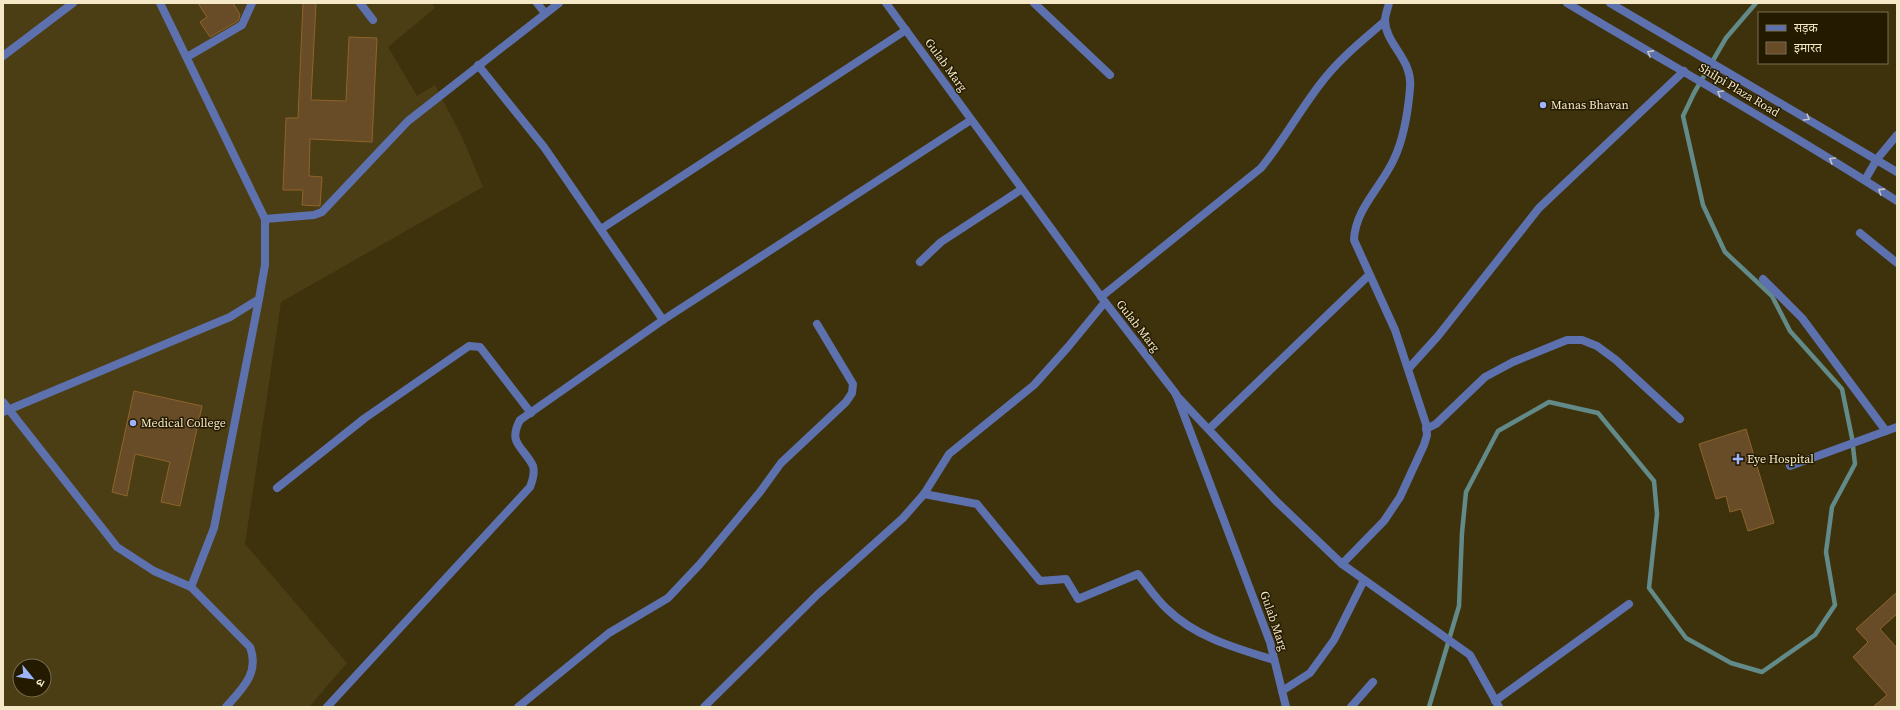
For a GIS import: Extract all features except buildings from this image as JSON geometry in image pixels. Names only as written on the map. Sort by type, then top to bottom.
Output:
[{"type":"street","points":[[3,56],[73,3]]},
{"type":"street","points":[[160,3],[265,219],[265,265],[214,528],[191,587]]},
{"type":"street","points":[[187,57],[242,25],[252,3]]},
{"type":"street","points":[[360,3],[373,20]]},
{"type":"street","points":[[537,3],[545,13]]},
{"type":"street","points":[[265,219],[314,215],[322,212],[408,121],[559,3]]},
{"type":"street","name":"Gulab Marg","points":[[886,3],[1103,299],[1176,394],[1270,642],[1285,706]]},
{"type":"street","points":[[1034,3],[1110,75]]},
{"type":"street","points":[[1342,564],[1384,521],[1394,507],[1405,488],[1427,435],[1409,368],[1395,330],[1354,240],[1354,228],[1394,160],[1403,135],[1410,87],[1409,72],[1404,59],[1390,35],[1385,21],[1389,3]]},
{"type":"street","name":"Shilpi Plaza Road","points":[[1567,3],[1638,46],[1684,71],[1865,180],[1897,201]]},
{"type":"street","name":"Shilpi Plaza Road","points":[[1610,3],[1897,172]]},
{"type":"street","points":[[704,707],[817,595],[903,518],[924,494],[949,454],[1034,386],[1068,347],[1103,299],[1261,168],[1276,149],[1321,82],[1344,57],[1385,21]]},
{"type":"street","points":[[601,229],[906,30]]},
{"type":"street","points":[[478,65],[544,146],[663,320]]},
{"type":"street","points":[[1409,368],[1438,336],[1539,208],[1684,71]]},
{"type":"street","points":[[327,707],[530,488],[533,479],[533,467],[516,444],[515,430],[520,420],[663,320],[971,120]]},
{"type":"street","points":[[1865,180],[1877,159],[1897,135]]},
{"type":"street","points":[[920,262],[941,242],[1022,189]]},
{"type":"street","points":[[1860,233],[1897,263]]},
{"type":"street","points":[[1209,429],[1369,275]]},
{"type":"street","points":[[1763,279],[1802,318],[1886,431]]},
{"type":"street","points":[[5,410],[230,317],[259,299]]},
{"type":"street","points":[[518,707],[610,633],[668,598],[700,564],[781,463],[846,402],[852,393],[853,384],[817,324]]},
{"type":"street","points":[[1426,429],[1436,424],[1486,377],[1513,362],[1567,340],[1582,340],[1597,346],[1616,360],[1680,419]]},
{"type":"street","points":[[277,488],[365,418],[469,346],[480,347],[484,351],[531,413]]},
{"type":"street","points":[[1176,394],[1276,501],[1342,564],[1470,655],[1497,704],[1629,604]]},
{"type":"street","points":[[3,402],[5,410],[117,547],[154,571],[191,587],[250,647],[253,655],[253,670],[246,685],[226,707]]},
{"type":"street","points":[[1790,466],[1897,427]]},
{"type":"street","points":[[924,494],[977,504],[1040,581],[1066,579],[1078,599],[1138,574],[1166,609],[1187,626],[1224,645],[1274,660]]},
{"type":"street","points":[[1282,691],[1310,673],[1334,640],[1364,580]]},
{"type":"street","points":[[1351,707],[1373,682]]},
{"type":"shaded area","name":"Medical College","points":[[3,3],[432,3],[435,8],[388,47],[417,96],[435,85],[462,137],[483,187],[281,302],[245,544],[347,663],[309,707],[3,707]]},
{"type":"waterway","points":[[1429,707],[1459,606],[1462,533],[1466,492],[1498,431],[1549,402],[1598,413],[1654,481],[1657,514],[1649,588],[1686,638],[1731,663],[1762,672],[1815,635],[1835,605],[1826,552],[1832,507],[1855,464],[1852,438],[1842,389],[1790,331],[1772,296],[1725,252],[1703,205],[1683,116],[1694,93],[1726,38],[1756,3]]},
{"type":"place","name":"Manas Bhavan","points":[[1543,105]]},
{"type":"place","name":"Medical College","points":[[133,423]]},
{"type":"place","name":"Eye Hospital","points":[[1738,459]]}]
